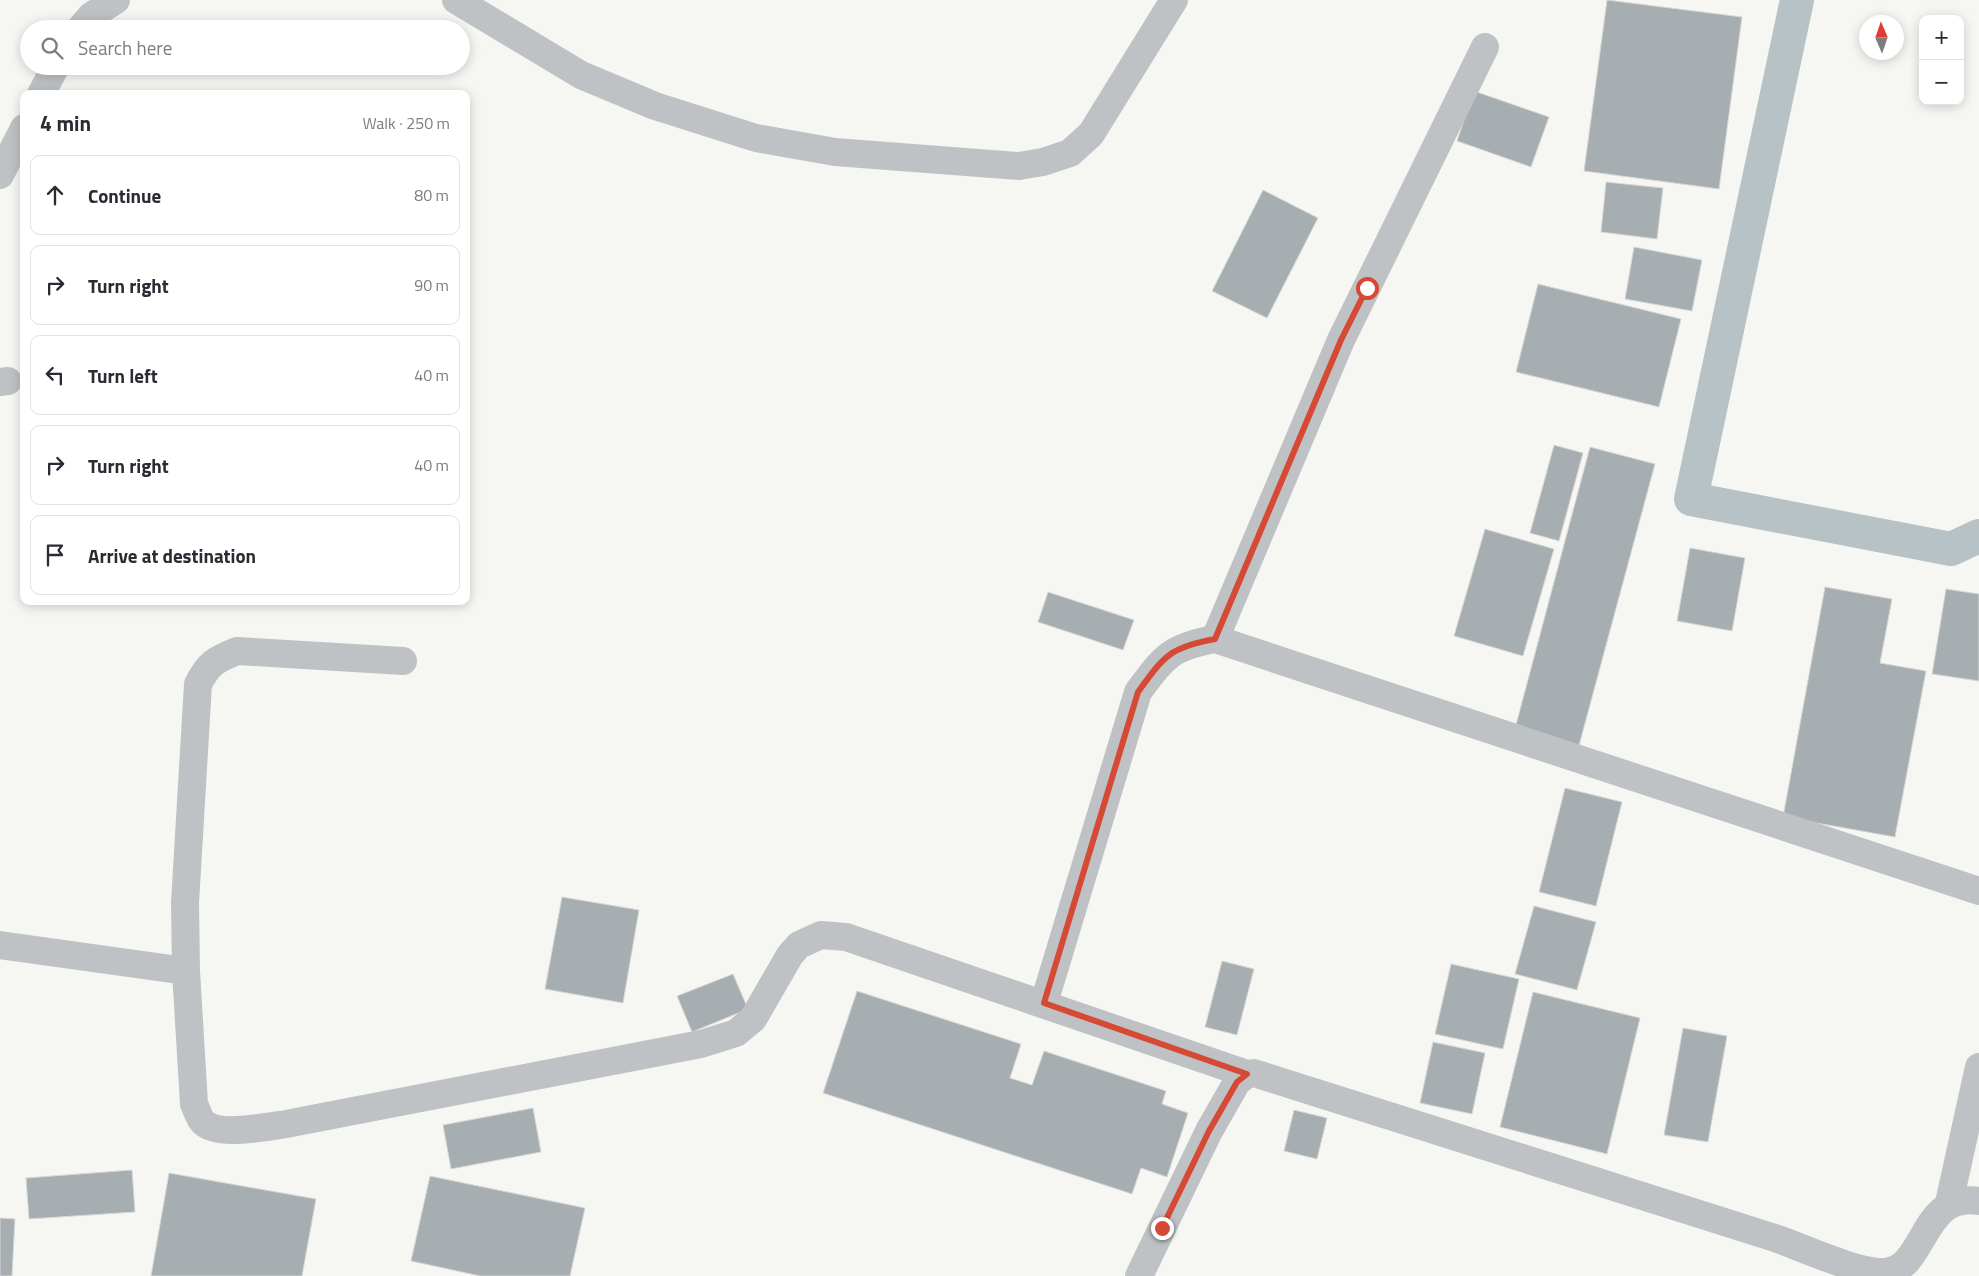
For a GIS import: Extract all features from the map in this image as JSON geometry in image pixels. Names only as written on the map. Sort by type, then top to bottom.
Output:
[{"type":"street","points":[[88,20],[116,0]]},
{"type":"street","points":[[456,0],[581,75],[655,106],[756,138],[835,152],[1019,166],[1043,162],[1070,153],[1090,134],[1174,0]]},
{"type":"street","points":[[1215,639],[1341,340],[1485,47]]},
{"type":"street","points":[[43,90],[51,75]]},
{"type":"street","points":[[0,175],[20,136]]},
{"type":"street","points":[[1044,1003],[1138,692],[1158,664],[1174,651],[1195,642],[1215,639],[1979,891]]},
{"type":"street","points":[[403,661],[237,651],[206,667],[198,684],[185,903],[186,971],[194,1104],[201,1121],[208,1126],[245,1129],[286,1124],[700,1044],[736,1033],[754,1019],[790,955],[799,945],[821,935],[846,937],[1044,1003],[1247,1074],[1258,1074],[1778,1239],[1848,1271],[1885,1272],[1900,1267],[1905,1262],[1939,1213],[1949,1203],[1979,1067]]},
{"type":"street","points":[[0,945],[186,971]]},
{"type":"street","points":[[1139,1276],[1209,1131],[1237,1082],[1247,1074]]},
{"type":"street","points":[[1949,1203],[1966,1200],[1979,1201]]},
{"type":"building","points":[[1607,0],[1742,17],[1719,189],[1584,171]]},
{"type":"building","points":[[1474,91],[1549,117],[1531,167],[1457,141]]},
{"type":"building","points":[[1606,182],[1663,188],[1657,239],[1601,232]]},
{"type":"building","points":[[1263,190],[1318,218],[1267,318],[1212,291]]},
{"type":"building","points":[[1634,247],[1702,260],[1692,311],[1625,299]]},
{"type":"building","points":[[1538,284],[1681,319],[1659,407],[1516,372]]},
{"type":"building","points":[[1554,445],[1583,453],[1559,541],[1530,533]]},
{"type":"building","points":[[1590,447],[1655,464],[1577,753],[1513,736]]},
{"type":"building","points":[[1485,529],[1554,549],[1523,656],[1454,636]]},
{"type":"building","points":[[1690,548],[1745,558],[1732,631],[1677,621]]},
{"type":"building","points":[[1825,587],[1892,599],[1880,663],[1926,671],[1895,837],[1783,817]]},
{"type":"building","points":[[1946,589],[1979,594],[1979,681],[1932,674]]},
{"type":"building","points":[[1048,592],[1134,620],[1123,650],[1038,622]]},
{"type":"building","points":[[1565,788],[1622,802],[1596,906],[1539,892]]},
{"type":"building","points":[[562,897],[639,910],[623,1003],[545,989]]},
{"type":"building","points":[[1534,906],[1596,922],[1577,990],[1515,974]]},
{"type":"building","points":[[1222,961],[1254,969],[1237,1035],[1205,1027]]},
{"type":"building","points":[[1451,964],[1519,979],[1503,1049],[1435,1034]]},
{"type":"building","points":[[733,974],[748,1009],[692,1032],[677,996]]},
{"type":"building","points":[[857,991],[1021,1044],[1010,1078],[1032,1085],[1044,1051],[1166,1091],[1162,1104],[1188,1113],[1167,1177],[1141,1168],[1132,1194],[823,1093]]},
{"type":"building","points":[[1533,992],[1640,1018],[1607,1154],[1500,1127]]},
{"type":"building","points":[[1683,1028],[1727,1036],[1708,1142],[1664,1135]]},
{"type":"building","points":[[1433,1042],[1485,1053],[1472,1114],[1420,1103]]},
{"type":"building","points":[[533,1108],[541,1152],[451,1169],[443,1125]]},
{"type":"building","points":[[1294,1110],[1327,1118],[1317,1159],[1284,1151]]},
{"type":"building","points":[[132,1170],[135,1212],[29,1219],[26,1178]]},
{"type":"building","points":[[169,1173],[316,1199],[302,1276],[151,1276]]},
{"type":"building","points":[[430,1176],[585,1208],[570,1276],[480,1276],[411,1261]]},
{"type":"building","points":[[0,1218],[15,1219],[12,1276],[0,1276]]},
{"type":"waterway","points":[[1797,0],[1691,499],[1951,549],[1979,536]]},
{"type":"route","points":[[1162,1228],[1209,1131],[1237,1082],[1247,1074],[1044,1003],[1138,692],[1158,664],[1174,651],[1195,642],[1215,639],[1341,340],[1367,288]]}]
